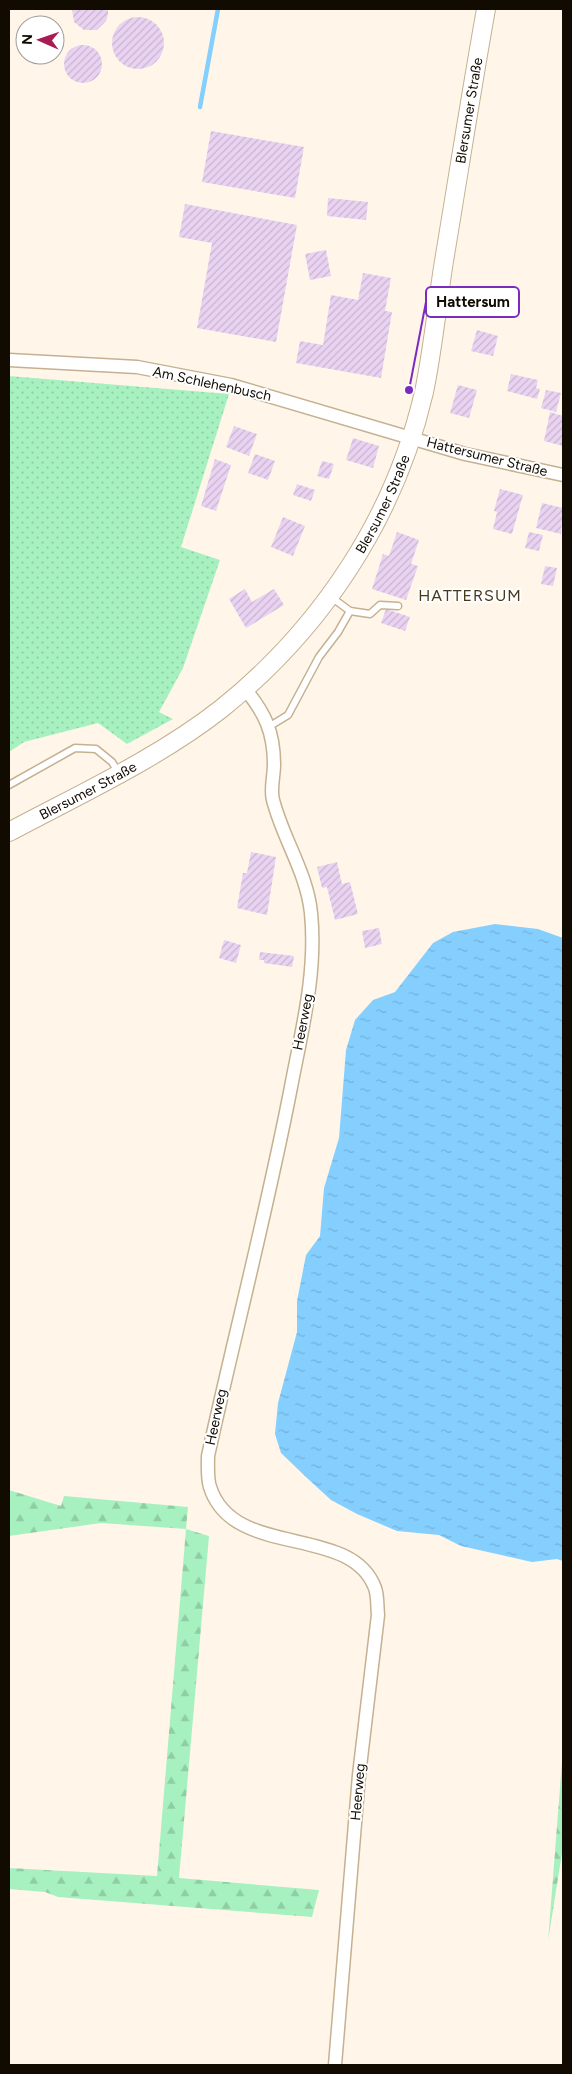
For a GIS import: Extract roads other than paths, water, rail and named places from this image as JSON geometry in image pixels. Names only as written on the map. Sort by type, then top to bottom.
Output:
[{"type":"main road","name":"Blersumer Straße","points":[[9,832],[119,773],[192,730],[245,689],[304,629],[330,596],[374,528],[401,469],[429,366],[486,9]]},
{"type":"street","name":"Am Schlehenbusch","points":[[9,360],[137,368],[231,385],[410,438]]},
{"type":"street","name":"Hattersumer Straße","points":[[410,438],[464,454],[563,476]]},
{"type":"street","name":"Heerweg","points":[[245,689],[260,706],[270,726],[274,762],[272,797],[280,823],[300,868],[311,911],[314,946],[311,975],[281,1138],[208,1456],[209,1486],[218,1504],[233,1520],[258,1531],[352,1560],[367,1574],[376,1590],[378,1615],[359,1775],[335,2065]]},
{"type":"lane","points":[[330,596],[350,611],[370,614],[380,604],[398,606]]},
{"type":"lane","points":[[270,726],[288,715],[319,657],[338,632],[350,611]]},
{"type":"lane","points":[[9,785],[75,748],[96,749],[112,762],[119,773]]},
{"type":"water","points":[[495,924],[538,929],[563,938],[563,1561],[557,1559],[532,1562],[461,1546],[439,1535],[397,1531],[357,1514],[331,1500],[281,1453],[275,1434],[278,1403],[297,1332],[297,1301],[306,1255],[320,1236],[324,1188],[339,1138],[346,1050],[355,1020],[373,1000],[395,992],[433,943],[453,932]]},
{"type":"waterway","points":[[200,107],[218,9]]},
{"type":"place","name":"Hattersum","points":[[409,390]]},
{"type":"district","name":"HATTERSUM","points":[[470,595]]}]
